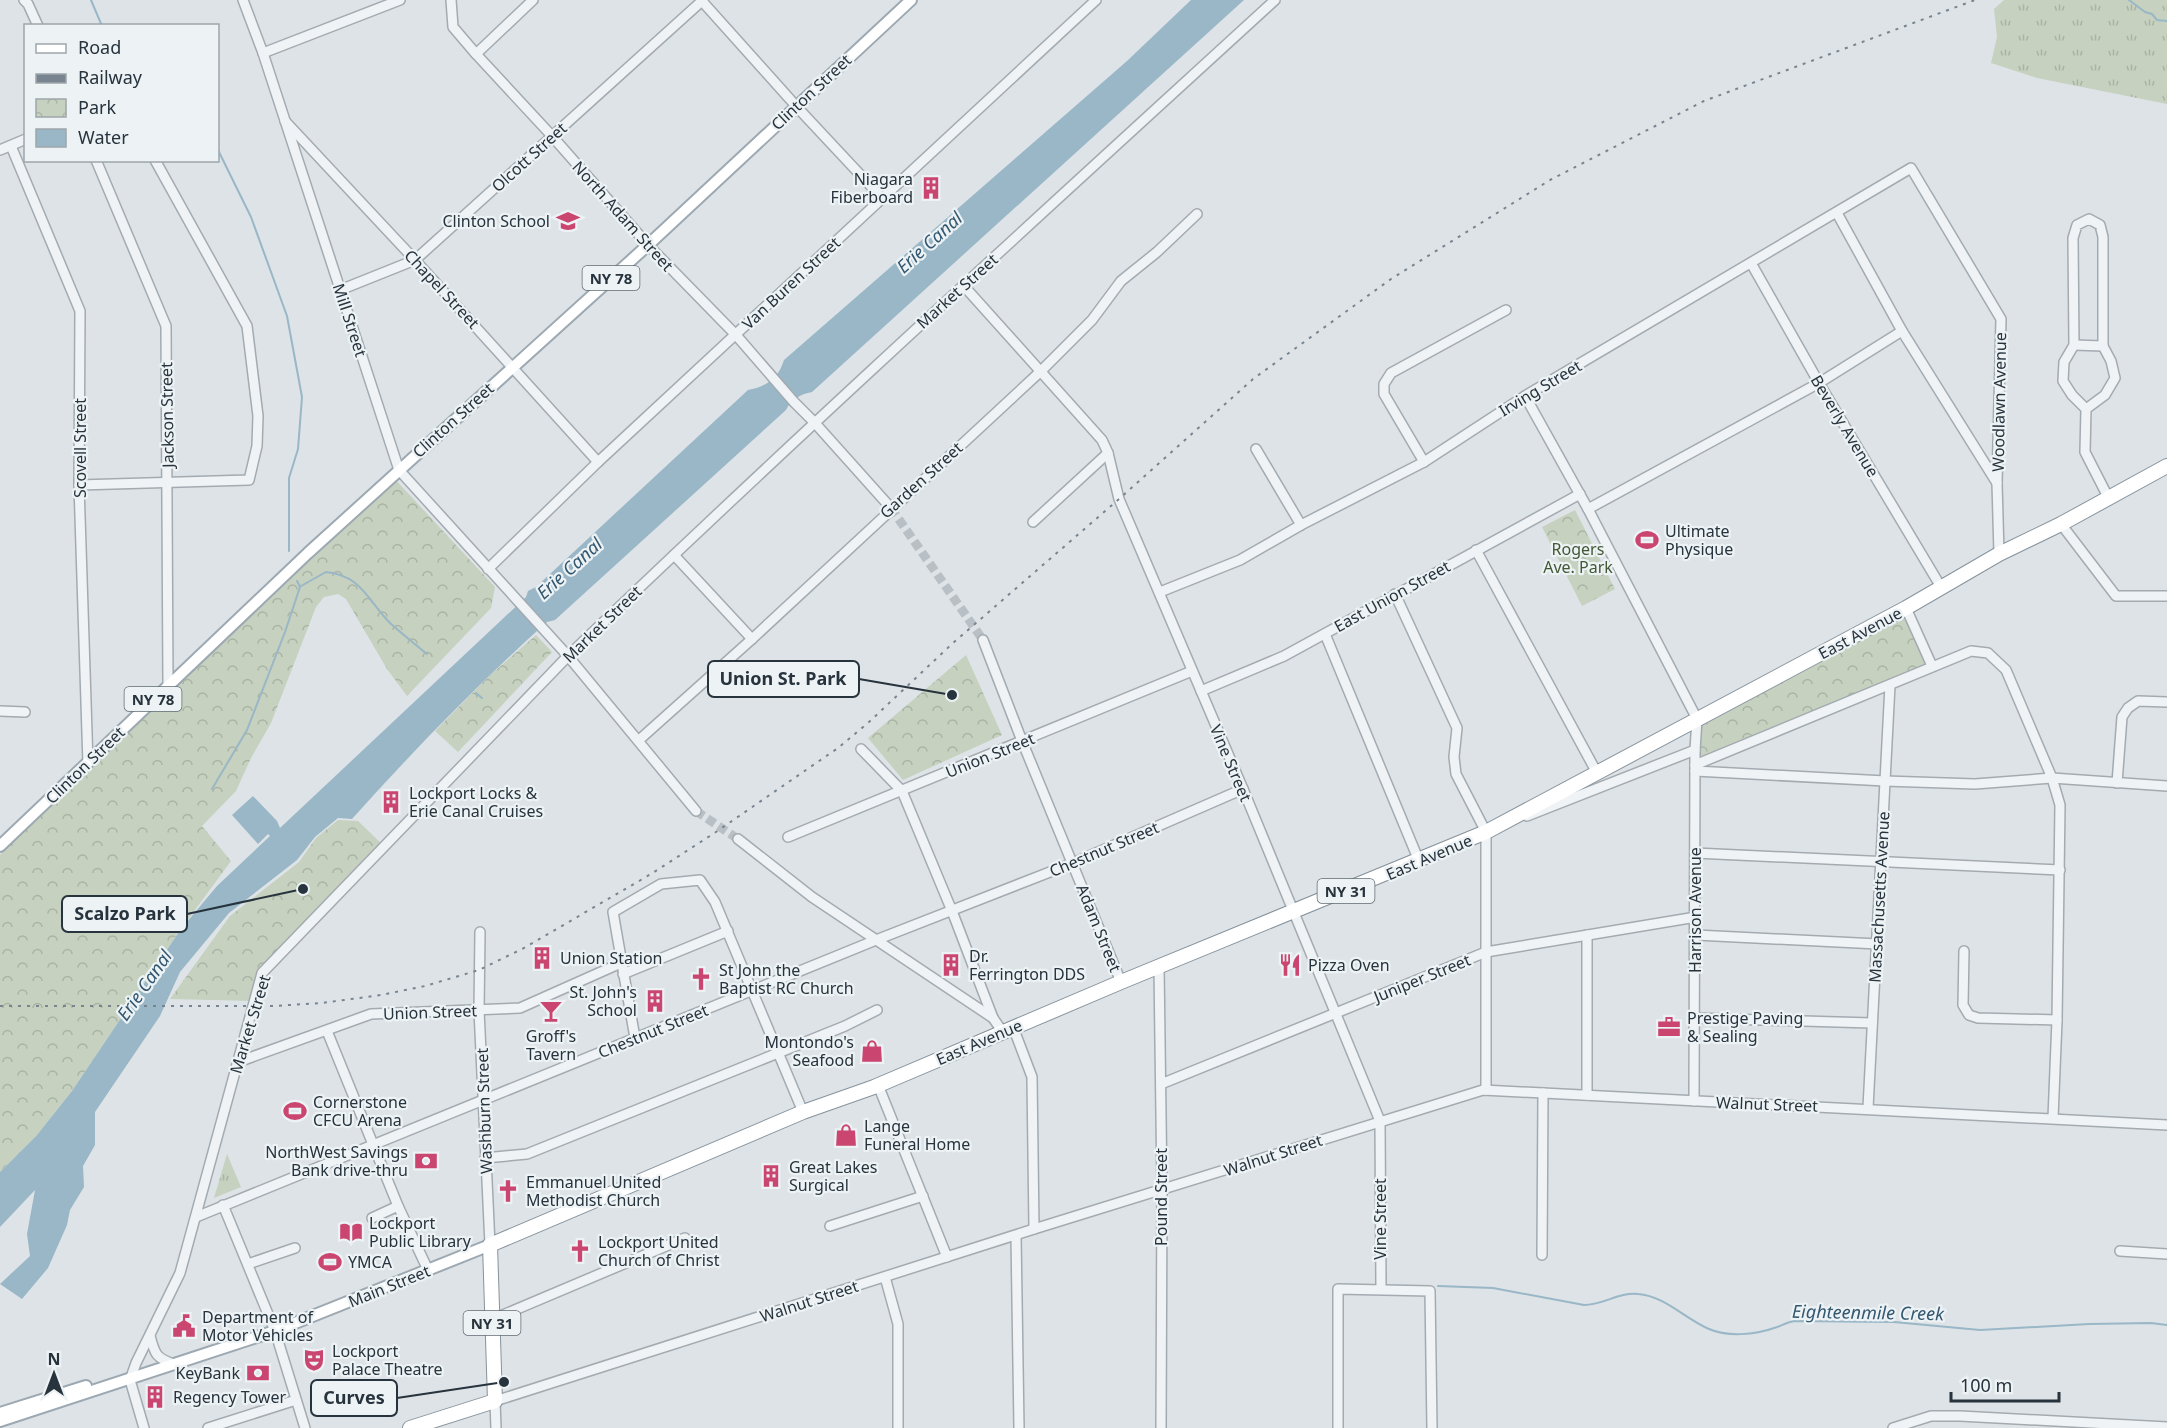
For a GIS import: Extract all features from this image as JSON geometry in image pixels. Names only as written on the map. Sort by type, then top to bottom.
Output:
[{"type":"highway","name":"East Avenue","points":[[490,1245],[803,1112],[878,1085],[1007,1029],[1486,832],[1906,608],[1999,554],[2061,524],[2167,466]]},
{"type":"highway","name":"Washburn Street","points":[[490,1245],[495,1401]]},
{"type":"highway","name":"Walnut Street","points":[[410,1428],[495,1401]]},
{"type":"main road","name":"Clinton Street","points":[[0,846],[168,684],[399,470],[648,245],[911,0]]},
{"type":"main road","name":"Main Street","points":[[0,1421],[274,1329],[490,1245]]},
{"type":"main road","name":"Main Street","points":[[0,1413],[131,1376]]},
{"type":"street","points":[[24,0],[37,24]]},
{"type":"street","name":"Mill Street","points":[[243,0],[399,470],[568,656],[696,811]]},
{"type":"street","points":[[262,53],[400,0]]},
{"type":"street","name":"North Adam Street","points":[[451,0],[453,27],[476,54],[648,245],[736,335],[814,422]]},
{"type":"street","points":[[476,54],[533,0]]},
{"type":"street","points":[[702,0],[882,198]]},
{"type":"street","name":"Olcott Street","points":[[340,290],[416,260],[702,0]]},
{"type":"street","name":"Van Buren Street","points":[[488,569],[598,462],[1096,0]]},
{"type":"street","name":"Market Street","points":[[131,1376],[180,1274],[262,974],[568,656],[814,422],[1275,0]]},
{"type":"street","name":"Chapel Street","points":[[283,118],[416,260],[598,462]]},
{"type":"street","points":[[0,150],[24,140]]},
{"type":"street","name":"Scovell Street","points":[[11,146],[80,311],[79,485],[87,764]]},
{"type":"street","name":"Jackson Street","points":[[97,162],[166,326],[168,684]]},
{"type":"street","points":[[79,485],[249,480],[257,447],[258,416],[247,326],[156,162]]},
{"type":"street","name":"Irving Street","points":[[1160,592],[1240,560],[1301,525],[1424,462],[1525,396],[1911,168]]},
{"type":"street","name":"Woodlawn Avenue","points":[[1911,168],[2001,319],[1997,483],[1999,554]]},
{"type":"street","points":[[1837,213],[1902,331],[1997,483]]},
{"type":"street","name":"Garden Street","points":[[639,740],[752,639],[1041,371],[1092,320],[1121,281],[1157,252],[1197,214]]},
{"type":"street","points":[[2086,409],[2105,395],[2115,378],[2111,361],[2103,346],[2103,237],[2100,225],[2089,219],[2077,225],[2073,238],[2074,345],[2064,362],[2063,381],[2086,409],[2085,452],[2108,497]]},
{"type":"street","name":"Beverly Avenue","points":[[1751,263],[1819,383],[1941,587]]},
{"type":"street","name":"Vine Street","points":[[963,285],[1102,440],[1108,453],[1119,499],[1243,789],[1380,1121],[1381,1289]]},
{"type":"street","points":[[1424,462],[1384,394],[1384,384],[1391,373],[1506,310]]},
{"type":"street","points":[[1588,509],[1819,383],[1902,331]]},
{"type":"street","points":[[2074,345],[2103,346]]},
{"type":"street","points":[[1525,396],[1588,509],[1697,719]]},
{"type":"street","points":[[814,422],[891,508]]},
{"type":"street","points":[[1256,449],[1301,525]]},
{"type":"street","points":[[1033,522],[1108,453]]},
{"type":"street","name":"East Union Street","points":[[1201,691],[1284,656],[1580,494]]},
{"type":"street","points":[[2061,524],[2116,596],[2167,596]]},
{"type":"street","points":[[1476,550],[1597,773]]},
{"type":"street","points":[[674,555],[752,639]]},
{"type":"street","points":[[1395,594],[1457,728],[1454,757],[1456,774],[1486,832],[1486,1090]]},
{"type":"street","points":[[1906,608],[1932,666]]},
{"type":"street","points":[[1325,634],[1419,861]]},
{"type":"street","name":"Adam Street","points":[[983,640],[1121,982]]},
{"type":"street","points":[[1695,768],[1971,651],[1988,653],[2006,670],[2052,778],[2060,805],[2053,1119]]},
{"type":"street","name":"Union Street","points":[[788,837],[1192,671]]},
{"type":"street","name":"Massachusetts Avenue","points":[[1868,1108],[1890,685]]},
{"type":"street","points":[[2117,783],[2122,717],[2138,700],[2167,702]]},
{"type":"street","points":[[0,711],[25,712]]},
{"type":"street","name":"Harrison Avenue","points":[[1694,1101],[1697,719]]},
{"type":"street","points":[[861,749],[902,791],[993,1018]]},
{"type":"street","points":[[1486,832],[1695,750]]},
{"type":"street","points":[[1695,768],[1885,782],[1975,783],[2052,778],[2167,786]]},
{"type":"street","name":"Chestnut Street","points":[[196,1217],[876,940],[1073,863],[1243,789]]},
{"type":"street","points":[[738,839],[812,897],[1007,1029],[1032,1077],[1034,1229]]},
{"type":"street","points":[[1695,853],[2060,870]]},
{"type":"street","points":[[635,1038],[613,912],[661,884],[700,880],[715,902],[728,931],[803,1112]]},
{"type":"street","name":"Juniper Street","points":[[1161,1084],[1486,952],[1696,917]]},
{"type":"street","points":[[623,974],[728,931]]},
{"type":"street","name":"Washburn Street","points":[[480,932],[479,1010],[490,1245]]},
{"type":"street","points":[[1587,935],[1587,1095]]},
{"type":"street","points":[[1696,935],[1878,944]]},
{"type":"street","points":[[1964,951],[1963,1005],[1969,1014],[1978,1018],[2057,1020]]},
{"type":"street","name":"Union Street","points":[[238,1062],[372,1014],[520,1008],[621,963]]},
{"type":"street","name":"Pound Street","points":[[1160,967],[1161,1428]]},
{"type":"street","points":[[485,1158],[527,1154],[845,1026],[877,1010]]},
{"type":"street","points":[[1694,1018],[1872,1023]]},
{"type":"street","points":[[327,1030],[398,1206],[427,1268]]},
{"type":"street","points":[[878,1085],[947,1257]]},
{"type":"street","name":"Walnut Street","points":[[495,1401],[1034,1229],[1486,1090],[2167,1125]]},
{"type":"street","points":[[1542,1255],[1543,1093]]},
{"type":"street","points":[[830,1226],[923,1196]]},
{"type":"street","points":[[223,1205],[274,1329],[305,1428]]},
{"type":"street","points":[[372,1218],[398,1206]]},
{"type":"street","points":[[1016,1236],[1019,1428]]},
{"type":"street","points":[[491,1320],[685,1238]]},
{"type":"street","points":[[248,1264],[295,1248]]},
{"type":"street","points":[[2120,1251],[2167,1254]]},
{"type":"street","points":[[885,1277],[898,1324],[898,1428]]},
{"type":"street","points":[[1338,1428],[1338,1289],[1430,1291],[1432,1428]]},
{"type":"street","points":[[150,1335],[155,1354],[171,1363]]},
{"type":"street","points":[[131,1376],[144,1428]]},
{"type":"street","points":[[208,1428],[296,1400]]},
{"type":"street","name":"Washburn Street","points":[[495,1401],[496,1428]]},
{"type":"street","points":[[1893,1428],[1932,1416],[2167,1427]]},
{"type":"green space","points":[[2004,0],[2167,0],[2167,104],[2037,78],[1991,63],[1997,37],[1994,9]]},
{"type":"green space","points":[[392,476],[495,587],[491,608],[407,696],[387,669],[346,599],[338,594],[324,597],[316,607],[271,723],[236,791],[202,826],[231,861],[181,929],[72,1091],[37,1135],[0,1172],[0,855]]},
{"type":"green space","name":"Rogers Ave. Park","points":[[1575,510],[1615,589],[1582,606],[1542,527]]},
{"type":"green space","points":[[1906,617],[1926,665],[1701,759],[1701,726]]},
{"type":"green space","points":[[536,635],[552,652],[458,752],[435,731],[489,676]]},
{"type":"green space","points":[[966,655],[1002,735],[903,780],[868,738]]},
{"type":"green space","points":[[338,820],[358,821],[384,846],[260,972],[253,1001],[170,999],[230,916],[299,862],[316,838]]},
{"type":"green space","points":[[227,1154],[241,1187],[214,1198]]},
{"type":"water","name":"Erie Canal","points":[[1191,0],[1244,0],[812,392],[794,400],[786,410],[555,620],[547,622],[521,645],[447,718],[352,819],[338,818],[315,837],[297,860],[229,913],[180,972],[160,1016],[95,1112],[95,1145],[83,1166],[84,1187],[70,1210],[67,1225],[48,1268],[22,1299],[0,1284],[30,1256],[27,1234],[35,1190],[0,1227],[0,1172],[37,1135],[72,1091],[181,929],[217,886],[270,836],[268,834],[258,844],[232,815],[253,796],[277,821],[280,828],[526,597],[528,591],[536,587],[748,390],[771,381],[779,372],[784,360],[1127,61]]},
{"type":"waterway","name":"Eighteenmile Creek","points":[[91,0],[101,24]]},
{"type":"waterway","points":[[2129,0],[2145,12],[2152,14],[2157,20],[2167,21]]},
{"type":"waterway","name":"Eighteenmile Creek","points":[[219,152],[251,217],[287,316],[302,397],[298,449],[289,478],[289,551]]},
{"type":"waterway","name":"Eighteenmile Creek","points":[[301,586],[326,572],[348,578],[363,590],[390,623],[427,654]]},
{"type":"waterway","name":"Eighteenmile Creek","points":[[297,581],[300,587]]},
{"type":"waterway","points":[[212,789],[247,730],[300,587]]},
{"type":"waterway","name":"Eighteenmile Creek","points":[[476,693],[482,698]]},
{"type":"waterway","name":"Eighteenmile Creek","points":[[1438,1286],[1493,1288],[1584,1305],[1624,1295],[1638,1294],[1666,1303],[1700,1325],[1716,1332],[1732,1334],[1758,1332],[1795,1321],[1894,1322],[1980,1330],[2089,1324],[2167,1325]]},
{"type":"tunnel","points":[[891,508],[983,640]]},
{"type":"tunnel","points":[[696,811],[738,839]]},
{"type":"railway","points":[[0,1006],[273,1006],[322,1003],[425,986],[479,970],[524,948],[651,874],[838,748],[953,643],[1253,379],[1391,279],[1550,180],[1704,101],[1975,0]]},
{"type":"place","name":"Niagara Fiberboard","points":[[931,188]]},
{"type":"place","name":"Clinton School","points":[[568,221]]},
{"type":"place","name":"Ultimate Physique","points":[[1647,540]]},
{"type":"place","name":"Union St. Park","points":[[952,695]]},
{"type":"place","name":"Lockport Locks & Erie Canal Cruises","points":[[391,802]]},
{"type":"place","name":"Scalzo Park","points":[[303,889]]},
{"type":"place","name":"Union Station","points":[[542,958]]},
{"type":"place","name":"Dr. Ferrington DDS","points":[[951,965]]},
{"type":"place","name":"Pizza Oven","points":[[1290,965]]},
{"type":"place","name":"St John the Baptist RC Church","points":[[701,979]]},
{"type":"place","name":"St. John's School","points":[[655,1001]]},
{"type":"place","name":"Groff's Tavern","points":[[551,1011]]},
{"type":"place","name":"Prestige Paving & Sealing","points":[[1669,1027]]},
{"type":"place","name":"Montondo's Seafood","points":[[872,1051]]},
{"type":"place","name":"Cornerstone CFCU Arena","points":[[295,1111]]},
{"type":"place","name":"Lange Funeral Home","points":[[846,1135]]},
{"type":"place","name":"NorthWest Savings Bank drive-thru","points":[[426,1161]]},
{"type":"place","name":"Great Lakes Surgical","points":[[771,1176]]},
{"type":"place","name":"Emmanuel United Methodist Church","points":[[508,1191]]},
{"type":"place","name":"Lockport Public Library","points":[[351,1232]]},
{"type":"place","name":"Lockport United Church of Christ","points":[[580,1251]]},
{"type":"place","name":"YMCA","points":[[330,1262]]},
{"type":"place","name":"Department of Motor Vehicles","points":[[184,1326]]},
{"type":"place","name":"Lockport Palace Theatre","points":[[314,1360]]},
{"type":"place","name":"KeyBank","points":[[258,1373]]},
{"type":"place","name":"Curves","points":[[504,1382]]},
{"type":"place","name":"Regency Tower","points":[[155,1397]]}]
